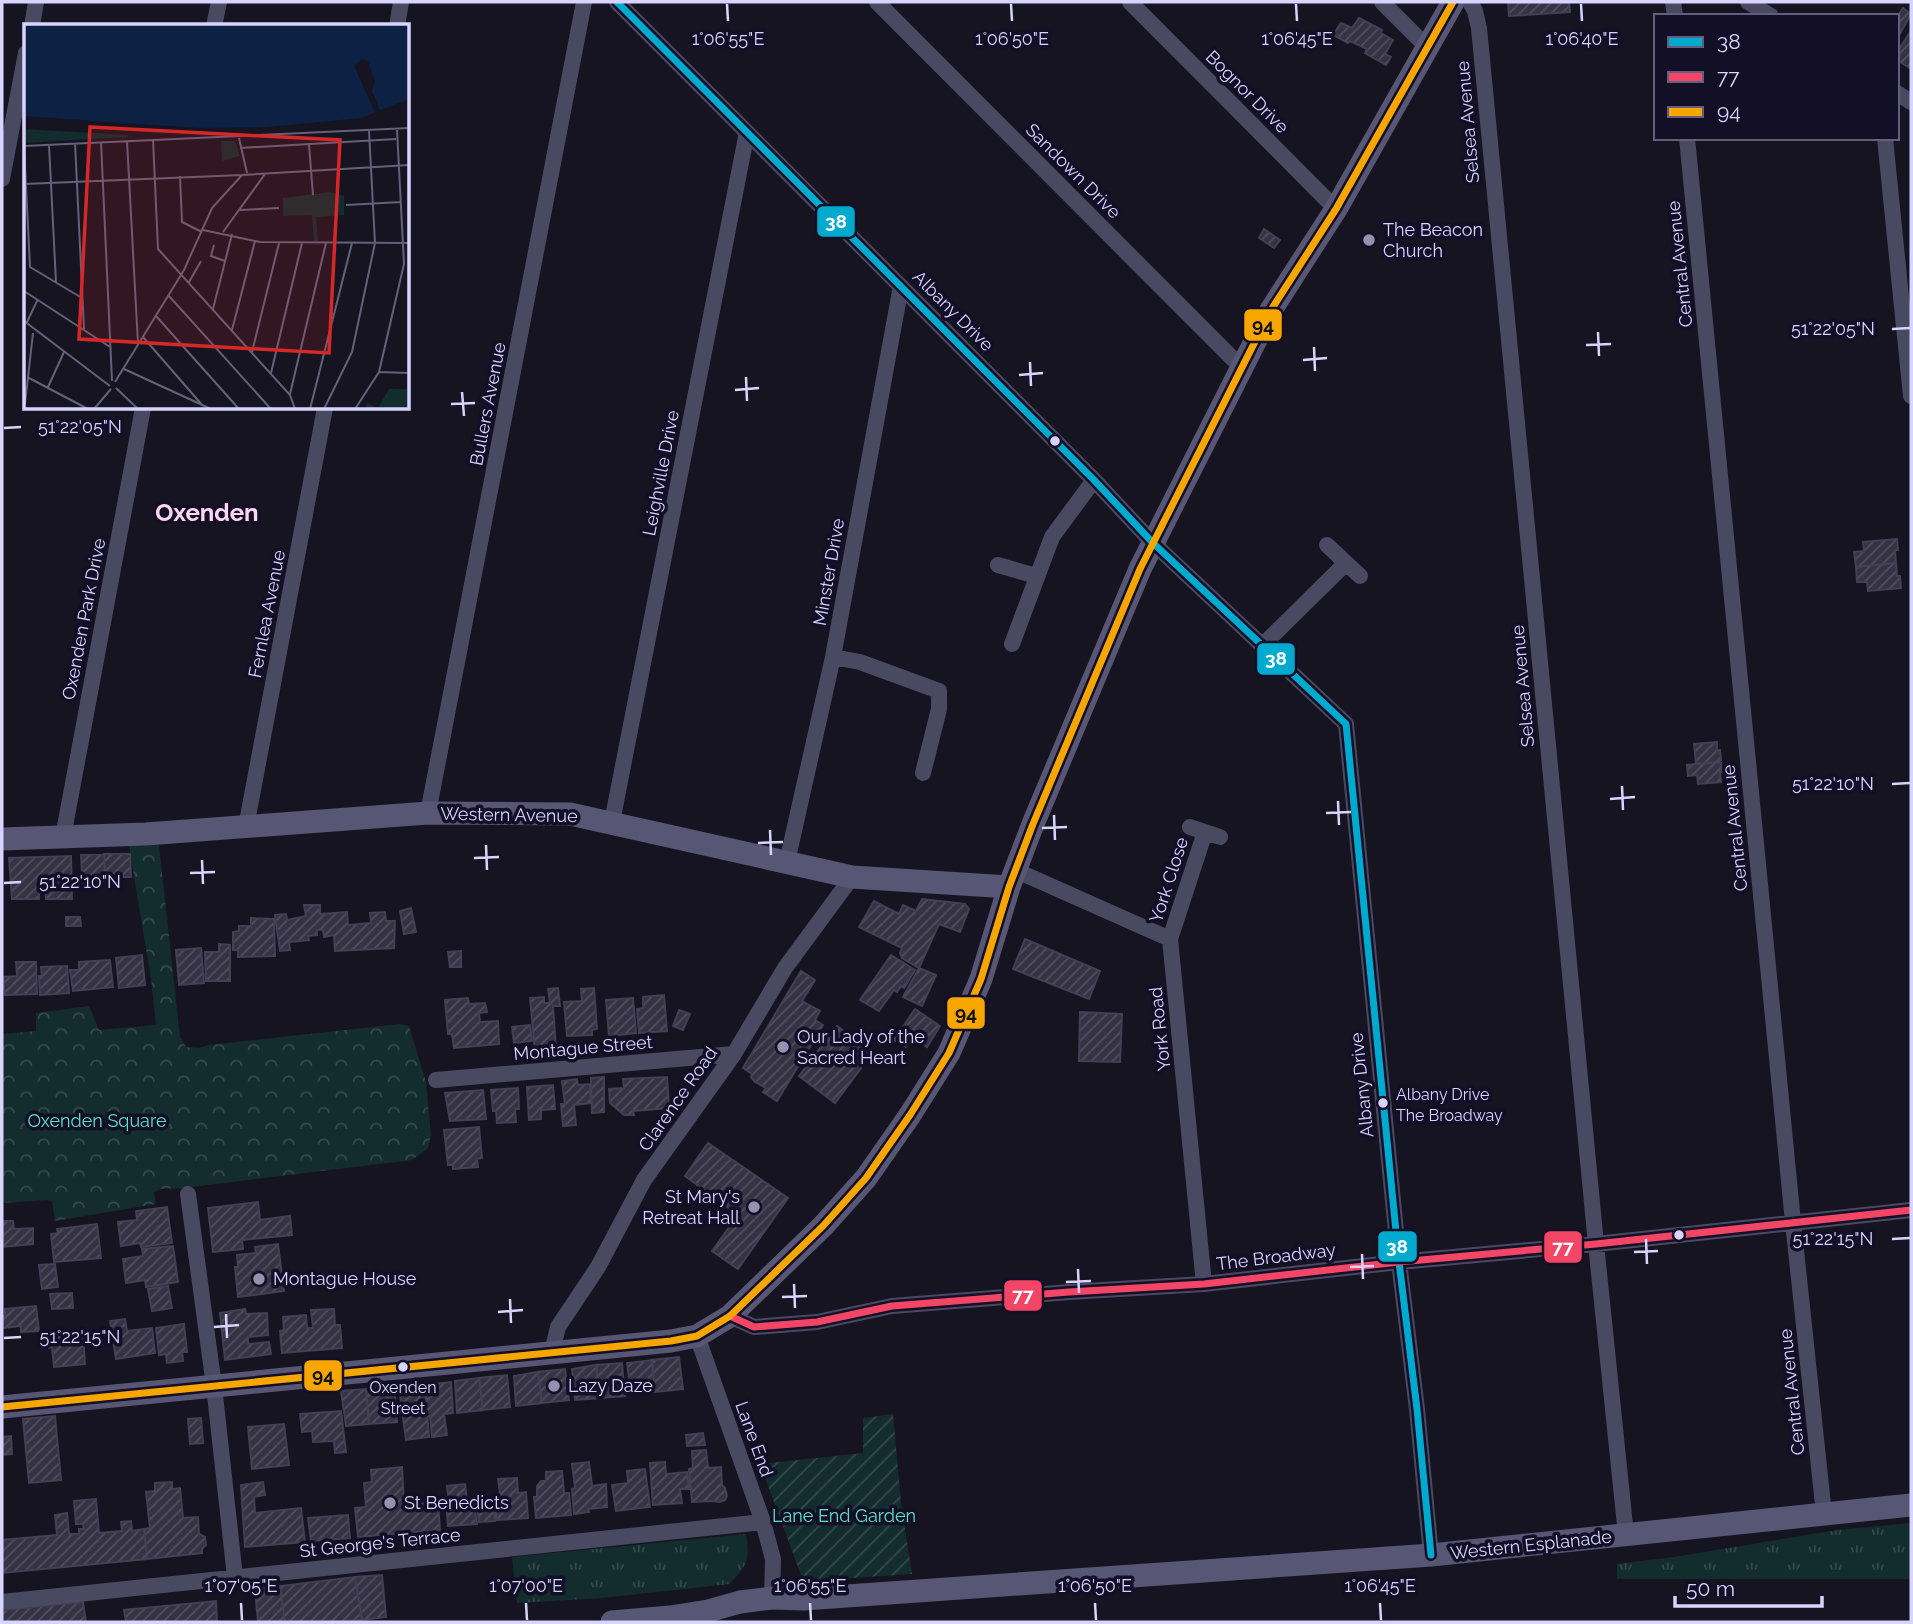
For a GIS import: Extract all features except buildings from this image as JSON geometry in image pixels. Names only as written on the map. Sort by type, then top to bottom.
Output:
[{"type":"street","points":[[32,24],[36,2]]},
{"type":"street","points":[[214,24],[219,2]]},
{"type":"street","points":[[397,24],[401,2]]},
{"type":"street","name":"Bullers Avenue","points":[[428,813],[584,2]]},
{"type":"street","name":"Albany Drive","points":[[617,2],[1094,480],[1153,543],[1346,724],[1431,1555]]},
{"type":"street","name":"Sandown Drive","points":[[877,2],[1241,367]]},
{"type":"street","name":"Bognor Drive","points":[[1130,2],[1336,209]]},
{"type":"street","points":[[1382,2],[1427,47]]},
{"type":"street","points":[[2,1407],[671,1342],[696,1336],[730,1316],[813,1236],[866,1178],[950,1053],[982,979],[1012,879],[1073,725],[1140,569],[1271,310],[1336,209],[1453,2]]},
{"type":"street","name":"Selsea Avenue","points":[[1470,2],[1475,10],[1479,28],[1626,1535]]},
{"type":"street","points":[[1748,2],[1768,14]]},
{"type":"street","points":[[2,179],[24,64]]},
{"type":"street","name":"Leighville Drive","points":[[612,822],[747,132]]},
{"type":"street","name":"Central Avenue","points":[[1687,140],[1824,1514]]},
{"type":"street","points":[[1885,140],[1907,321],[1911,396]]},
{"type":"street","name":"Minster Drive","points":[[787,862],[833,657],[901,286]]},
{"type":"street","name":"Oxenden Park Drive","points":[[63,836],[143,410]]},
{"type":"street","name":"Fernlea Avenue","points":[[246,827],[325,410]]},
{"type":"street","points":[[1012,644],[1052,537],[1094,480]]},
{"type":"street","points":[[1327,545],[1360,576]]},
{"type":"street","points":[[1263,645],[1346,563]]},
{"type":"street","points":[[998,565],[1036,576]]},
{"type":"street","points":[[833,657],[860,663],[939,691],[939,709],[923,774]]},
{"type":"street","name":"Western Avenue","points":[[2,839],[146,834],[428,813],[570,814],[852,877],[1012,879]]},
{"type":"street","name":"York Close","points":[[1170,939],[1205,832]]},
{"type":"street","name":"Clarence Road","points":[[552,1352],[558,1327],[598,1267],[643,1181],[734,1054],[785,968],[852,877]]},
{"type":"street","points":[[1012,879],[1093,904],[1170,939]]},
{"type":"street","name":"York Road","points":[[1170,939],[1204,1284]]},
{"type":"street","name":"Montague Street","points":[[436,1080],[734,1054]]},
{"type":"street","points":[[188,1194],[214,1386],[235,1577]]},
{"type":"street","name":"The Broadway","points":[[730,1316],[754,1327],[817,1322],[892,1306],[1204,1284],[1911,1209]]},
{"type":"street","name":"Lane End","points":[[696,1336],[774,1559],[772,1598]]},
{"type":"street","name":"Western Esplanade","points":[[612,1622],[670,1617],[772,1598],[804,1599],[1431,1555],[1911,1505]]},
{"type":"street","name":"St George's Terrace","points":[[2,1602],[763,1522]]},
{"type":"green space","name":"Oxenden Square","points":[[159,845],[180,1037],[186,1047],[199,1048],[400,1024],[409,1026],[426,1082],[431,1135],[428,1148],[412,1160],[161,1189],[154,1192],[156,1204],[55,1221],[52,1201],[2,1203],[2,1034],[36,1031],[36,1013],[89,1006],[99,1030],[156,1025],[129,846]]},
{"type":"green space","name":"Lane End Garden","points":[[893,1414],[901,1502],[912,1574],[808,1580],[801,1575],[760,1464],[863,1453],[863,1418]]},
{"type":"green space","points":[[1911,1523],[1911,1579],[1617,1579],[1617,1564],[1837,1530]]},
{"type":"green space","points":[[746,1534],[746,1562],[730,1584],[602,1598],[517,1603],[512,1557]]},
{"type":"transit line","name":"38","points":[[617,2],[1094,480],[1153,543],[1346,724],[1431,1555]]},
{"type":"transit line","name":"94","points":[[2,1407],[671,1341],[697,1336],[730,1316],[823,1226],[866,1178],[949,1053],[981,979],[1009,887],[1033,824],[1140,569],[1271,310],[1336,209],[1453,2]]},
{"type":"transit line","name":"77","points":[[730,1316],[754,1327],[817,1322],[892,1306],[1204,1284],[1911,1210]]},
{"type":"place","name":"The Beacon Church","points":[[1369,240]]},
{"type":"place","name":"Our Lady of the Sacred Heart","points":[[783,1047]]},
{"type":"place","name":"Albany Drive The Broadway","points":[[1383,1103]]},
{"type":"place","name":"St Mary's Retreat Hall","points":[[754,1207]]},
{"type":"place","name":"Montague House","points":[[259,1279]]},
{"type":"place","name":"Oxenden Street","points":[[403,1367]]},
{"type":"place","name":"Lazy Daze","points":[[554,1386]]},
{"type":"place","name":"St Benedicts","points":[[390,1503]]},
{"type":"district","name":"Oxenden","points":[[207,513]]}]
